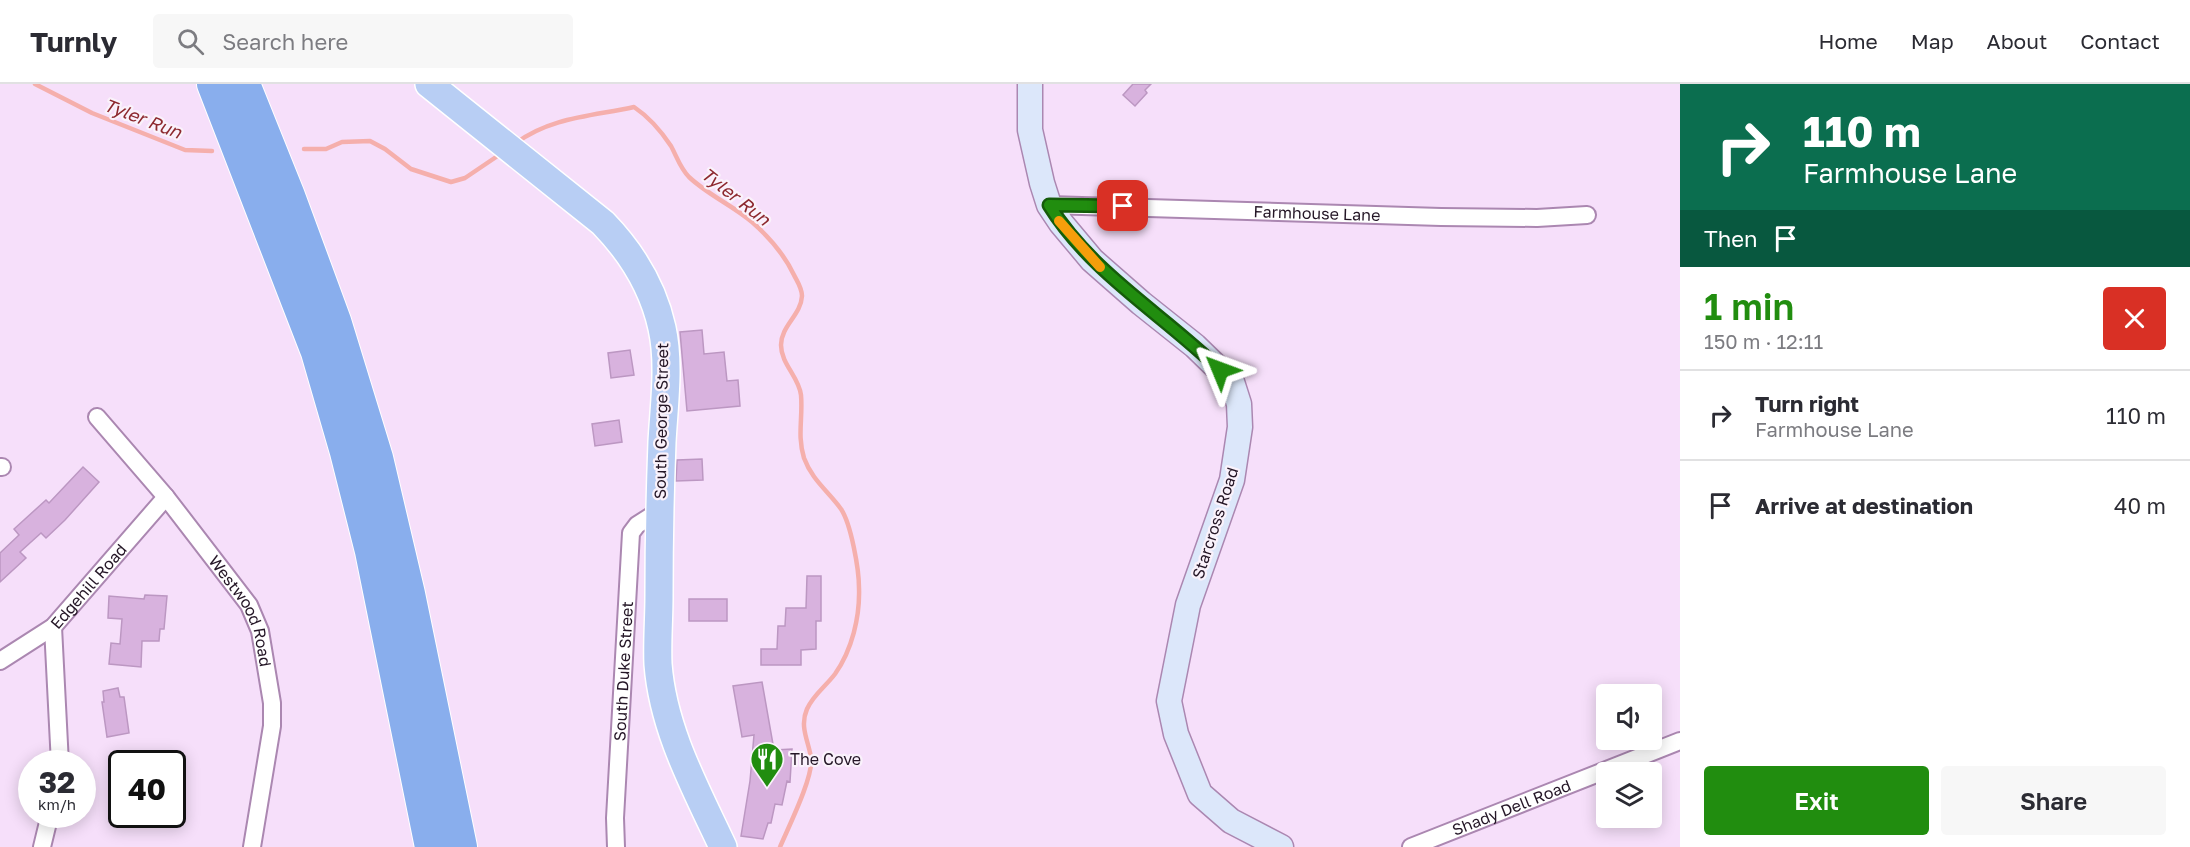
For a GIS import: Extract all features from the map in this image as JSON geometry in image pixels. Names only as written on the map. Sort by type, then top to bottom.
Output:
[{"type":"highway","points":[[232,93],[317,352],[346,452],[374,562],[432,847]]},
{"type":"highway","points":[[232,93],[289,196],[335,321],[377,458],[409,594],[460,847]]},
{"type":"main road","name":"South George Street","points":[[429,84],[603,223],[623,244],[652,295],[662,330],[666,362],[659,511],[658,658],[662,691],[680,754],[723,847]]},
{"type":"street","name":"Starcross Road","points":[[1030,84],[1030,130],[1049,205],[1061,223],[1092,260],[1140,303],[1195,346],[1232,382],[1239,404],[1240,427],[1232,480],[1188,605],[1169,701],[1176,734],[1200,794],[1231,821],[1281,847]]},
{"type":"street","name":"Farmhouse Lane","points":[[1049,205],[1441,217],[1537,218],[1587,215]]},
{"type":"street","name":"Westwood Road","points":[[97,417],[166,497],[249,605],[260,631],[272,703],[272,726],[252,847]]},
{"type":"street","name":"Edgehill Road","points":[[0,661],[53,627],[166,497]]},
{"type":"street","name":"South Duke Street","points":[[616,847],[615,818],[631,533],[637,525],[659,511]]},
{"type":"street","points":[[53,627],[59,750]]},
{"type":"street","name":"Shady Dell Road","points":[[1411,847],[1680,741]]},
{"type":"street","points":[[42,847],[47,828]]},
{"type":"building","points":[[1133,84],[1151,84],[1145,90],[1147,93],[1135,106],[1123,95]]},
{"type":"building","points":[[702,330],[704,354],[724,352],[727,381],[738,380],[740,406],[687,411],[680,332]]},
{"type":"building","points":[[630,350],[634,375],[611,378],[608,353]]},
{"type":"building","points":[[619,420],[622,442],[595,446],[592,424]]},
{"type":"building","points":[[702,459],[703,480],[676,481],[677,460]]},
{"type":"building","points":[[83,467],[99,482],[46,538],[41,533],[20,552],[26,558],[0,582],[0,553],[19,535],[14,529],[46,500],[49,503]]},
{"type":"building","points":[[807,576],[821,576],[821,621],[816,621],[816,649],[801,650],[801,665],[761,665],[761,649],[777,649],[778,626],[785,626],[786,608],[806,608]]},
{"type":"building","points":[[145,595],[167,596],[164,629],[160,629],[159,641],[142,641],[141,667],[109,664],[111,643],[120,644],[122,619],[108,618],[109,596],[144,599]]},
{"type":"building","points":[[689,599],[727,599],[727,621],[689,621]]},
{"type":"building","name":"The Cove","points":[[762,682],[774,750],[792,749],[790,782],[787,781],[782,805],[775,804],[771,823],[768,823],[763,839],[741,836],[750,781],[754,735],[742,737],[733,686]]},
{"type":"building","points":[[118,688],[120,697],[124,697],[129,733],[107,737],[102,702],[104,702],[103,691]]},
{"type":"waterway","name":"Tyler Run","points":[[35,84],[92,113],[185,150],[212,151]]},
{"type":"waterway","name":"Tyler Run","points":[[516,143],[529,134],[558,123],[634,107],[663,135],[689,177],[744,216],[770,240],[786,261],[800,287],[801,303],[784,332],[782,352],[800,388],[801,442],[807,466],[841,509],[848,525],[858,570],[859,599],[854,633],[846,655],[835,674],[807,709],[804,728],[811,758],[809,777],[780,847]]},
{"type":"waterway","name":"Tyler Run","points":[[304,149],[326,149],[342,142],[370,141],[385,149],[411,169],[451,182],[465,178],[502,153]]},
{"type":"slow traffic","points":[[1059,221],[1100,267]]},
{"type":"place","name":"The Cove","points":[[767,788]]},
{"type":"route","points":[[1123,206],[1049,205],[1092,260],[1140,303],[1195,346],[1220,370]]}]
